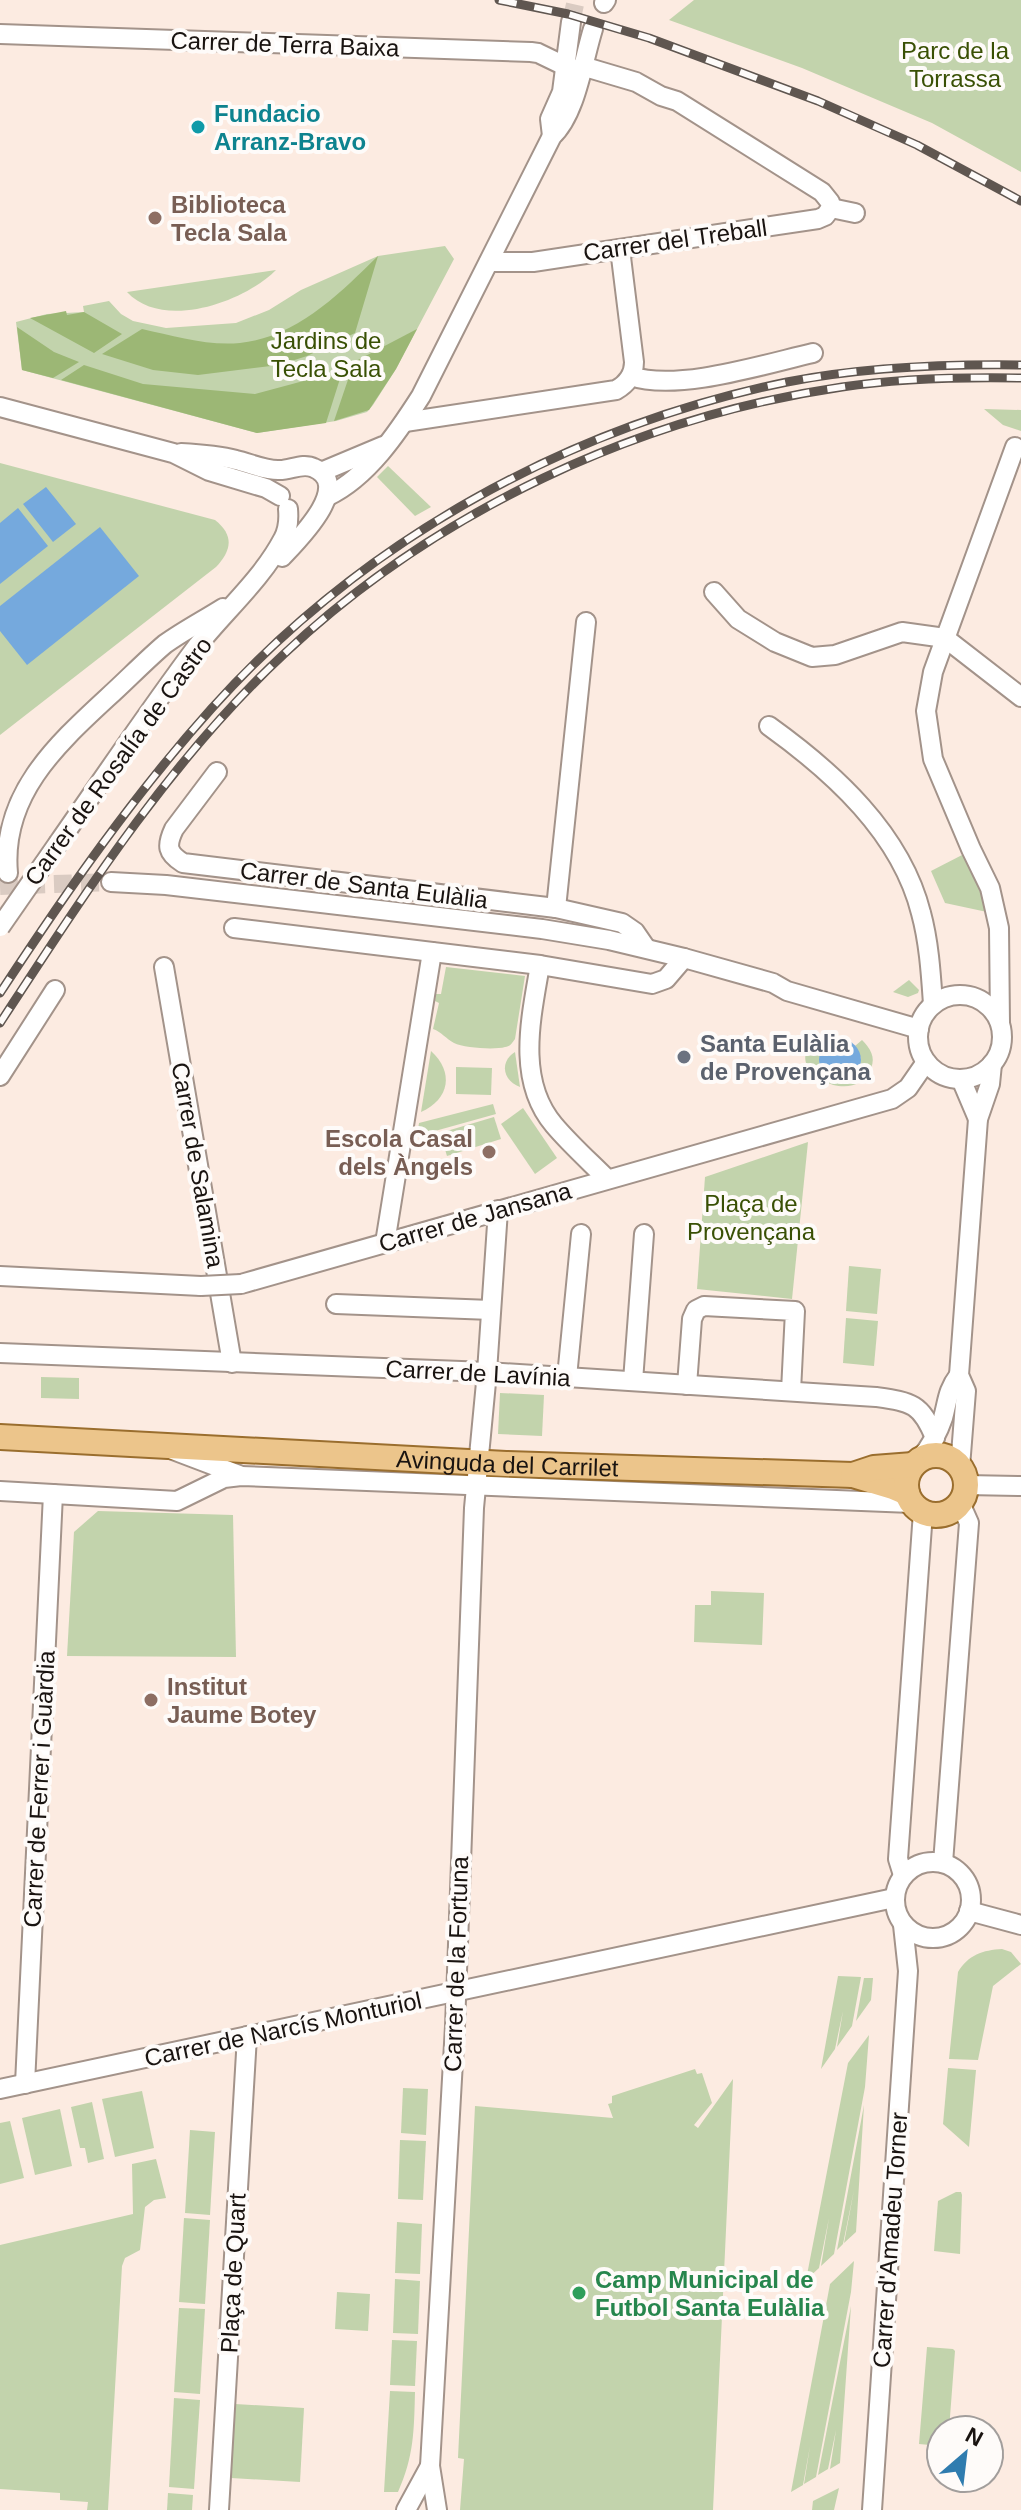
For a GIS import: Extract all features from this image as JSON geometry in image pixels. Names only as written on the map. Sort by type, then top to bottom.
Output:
[{"type":"main road","name":"Avinguda del Carrilet","points":[[0,1437],[163,1446],[477,1474],[853,1475]]},
{"type":"main road","points":[[929,1455],[955,1462],[962,1485],[948,1513],[940,1515],[914,1503],[893,1487],[853,1475],[874,1468],[917,1462],[929,1455]]},
{"type":"main road","points":[[914,1503],[906,1480],[917,1462]]},
{"type":"street","name":"Carrer de Rosalía de Castro","points":[[571,22],[574,67]]},
{"type":"street","name":"Carrer de Rosalía de Castro","points":[[261,573],[284,555],[312,523],[324,503],[368,467],[405,422],[435,372],[552,136],[550,119],[593,29]]},
{"type":"street","name":"Carrer de Terra Baixa","points":[[0,34],[538,53],[574,67],[636,82],[677,101],[822,192],[831,208]]},
{"type":"street","points":[[831,208],[855,213]]},
{"type":"street","name":"Carrer del Treball","points":[[489,262],[533,262],[818,219],[831,208]]},
{"type":"street","points":[[405,422],[622,387],[631,376],[634,362],[620,249]]},
{"type":"street","points":[[631,376],[647,381],[713,376],[813,353]]},
{"type":"street","points":[[0,407],[173,453],[209,471],[266,488],[303,515],[324,503],[326,479],[321,472],[305,466],[276,471],[214,455],[173,453]]},
{"type":"street","name":"Carrer de Rosalía de Castro","points":[[321,472],[385,444]]},
{"type":"street","points":[[943,1863],[969,1523],[962,1485],[966,1391],[959,1375],[978,1119],[990,1084],[992,1064],[1001,1046],[999,928],[990,888],[933,759],[926,711],[933,672],[1015,447]]},
{"type":"street","points":[[284,503],[281,481],[291,469]]},
{"type":"street","name":"Carrer de Rosalía de Castro","points":[[0,927],[173,679],[261,573],[288,526],[284,503]]},
{"type":"street","points":[[714,592],[738,619],[775,642],[812,657],[835,655],[902,632],[945,638],[1021,697]]},
{"type":"street","name":"Carrer de Rosalía de Castro","points":[[8,873],[7,855],[12,825],[29,783],[55,747],[167,643],[239,598]]},
{"type":"street","points":[[556,908],[586,622]]},
{"type":"street","points":[[769,726],[804,751],[859,803],[884,834],[904,869],[921,912],[933,1004]]},
{"type":"street","name":"Carrer de Santa Eulàlia","points":[[217,772],[169,839],[168,849],[172,857],[183,863],[556,908],[622,923],[635,932],[646,948]]},
{"type":"street","name":"Carrer de Santa Eulàlia","points":[[111,882],[166,885],[542,929],[684,958],[919,1029]]},
{"type":"street","points":[[234,928],[540,965],[652,984],[666,979],[684,958]]},
{"type":"street","points":[[385,1243],[432,952]]},
{"type":"street","points":[[540,965],[529,1041],[531,1075],[537,1095],[554,1125],[606,1178]]},
{"type":"street","name":"Carrer de Salamina","points":[[164,967],[232,1363]]},
{"type":"street","points":[[0,1076],[55,990]]},
{"type":"street","points":[[992,1064],[976,1076],[961,1079],[947,1077],[926,1062],[918,1041],[919,1029],[933,1004],[952,995],[964,995],[987,1004],[1000,1023]]},
{"type":"street","points":[[1001,1046],[1021,1050]]},
{"type":"street","name":"Carrer de Jansana","points":[[0,1276],[201,1286],[241,1284],[892,1099],[908,1088],[926,1062]]},
{"type":"street","points":[[961,1079],[978,1119]]},
{"type":"street","name":"Carrer de la Fortuna","points":[[437,2510],[430,2466],[456,1992],[477,1474],[498,1210]]},
{"type":"street","points":[[567,1377],[581,1234]]},
{"type":"street","points":[[633,1381],[644,1234]]},
{"type":"street","points":[[336,1304],[491,1310]]},
{"type":"street","points":[[687,1385],[692,1319],[696,1310],[704,1306],[795,1311],[791,1391]]},
{"type":"street","name":"Carrer de Lavínia","points":[[0,1353],[487,1372],[876,1397],[907,1401],[925,1416],[935,1438]]},
{"type":"street","points":[[917,1462],[935,1438],[949,1389],[959,1375]]},
{"type":"street","name":"Avinguda del Carrilet","points":[[163,1446],[241,1476]]},
{"type":"street","name":"Avinguda del Carrilet","points":[[0,1491],[177,1501],[224,1478],[241,1476],[477,1474],[914,1503]]},
{"type":"street","points":[[962,1485],[1021,1486]]},
{"type":"street","name":"Carrer de Ferrer i Guàrdia","points":[[25,2084],[53,1494]]},
{"type":"street","points":[[903,1875],[898,1859],[914,1503]]},
{"type":"street","points":[[927,1862],[943,1863],[955,1869],[968,1886],[971,1895],[969,1911],[959,1928],[951,1934],[940,1938],[920,1936],[903,1925],[894,1898],[903,1875],[927,1862]]},
{"type":"street","name":"Carrer de Narcís Monturiol","points":[[0,2089],[894,1898]]},
{"type":"street","points":[[969,1911],[1021,1925]]},
{"type":"street","name":"Carrer d'Amadeu Torner","points":[[872,2510],[908,1971],[903,1925]]},
{"type":"street","name":"Carrer d'Amadeu Torner","points":[[908,1971],[929,1938]]},
{"type":"street","name":"Plaça de Quart","points":[[219,2510],[247,2036]]},
{"type":"street","name":"Carrer de la Fortuna","points":[[406,2510],[430,2466]]},
{"type":"green space","name":"Parc de la Torrassa","points":[[694,0],[1021,0],[1021,172],[932,123],[802,68],[669,20]]},
{"type":"green space","name":"Jardins de Tecla Sala","points":[[445,246],[454,259],[396,369],[367,412],[336,421],[257,433],[22,370],[16,322],[47,314],[84,312],[83,306],[109,301],[133,321],[166,328],[236,323],[378,256]]},
{"type":"green space","points":[[378,256],[355,333],[307,356],[279,365],[198,375],[153,370],[102,354],[142,329],[215,343],[261,339],[316,312]]},
{"type":"green space","points":[[276,270],[244,292],[203,308],[161,310],[142,304],[127,292]]},
{"type":"green space","points":[[66,311],[67,315],[84,312],[122,334],[94,353],[30,318]]},
{"type":"green space","points":[[17,327],[54,352],[79,362],[53,378],[22,370]]},
{"type":"green space","points":[[417,329],[369,410],[334,421],[354,362]]},
{"type":"green space","points":[[84,365],[143,384],[255,394],[322,376],[344,366],[326,423],[257,433],[61,380]]},
{"type":"green space","points":[[984,409],[1021,410],[1021,431],[1003,425]]},
{"type":"green space","points":[[0,463],[215,520],[226,532],[229,544],[216,567],[0,735]]},
{"type":"green space","points":[[388,466],[431,507],[415,516],[377,477]]},
{"type":"green space","points":[[964,854],[981,888],[987,912],[945,903],[931,871]]},
{"type":"green space","points":[[446,967],[525,976],[515,1039],[510,1045],[494,1048],[465,1046],[454,1043],[433,1029],[439,1003],[435,1001],[436,994],[441,994]]},
{"type":"green space","points":[[909,980],[919,990],[918,993],[908,997],[893,992]]},
{"type":"green space","points":[[826,1035],[829,1041],[824,1045],[819,1064],[825,1074],[834,1079],[843,1080],[860,1066],[861,1058],[855,1046],[862,1040],[867,1046],[872,1064],[862,1081],[848,1086],[833,1085],[809,1069],[805,1058],[810,1046]]},
{"type":"green space","points":[[431,1051],[443,1068],[446,1084],[438,1100],[421,1112]]},
{"type":"green space","points":[[515,1052],[520,1087],[510,1080],[505,1071],[507,1061]]},
{"type":"green space","points":[[456,1067],[492,1068],[491,1095],[456,1094]]},
{"type":"green space","points":[[493,1104],[496,1114],[417,1136],[419,1123]]},
{"type":"green space","points":[[523,1108],[557,1158],[535,1174],[501,1124]]},
{"type":"green space","points":[[494,1117],[501,1139],[447,1156],[440,1133]]},
{"type":"green space","name":"Plaça de Provençana","points":[[808,1142],[792,1299],[697,1289],[705,1177]]},
{"type":"green space","points":[[849,1266],[881,1269],[877,1314],[846,1311]]},
{"type":"green space","points":[[846,1318],[878,1321],[874,1366],[843,1363]]},
{"type":"green space","points":[[41,1377],[79,1378],[79,1399],[41,1398]]},
{"type":"green space","points":[[500,1393],[544,1395],[542,1436],[498,1434]]},
{"type":"green space","points":[[255,1468],[422,1473],[422,1478]]},
{"type":"green space","points":[[98,1511],[233,1515],[236,1657],[67,1656],[74,1532]]},
{"type":"green space","points":[[711,1591],[764,1593],[762,1645],[694,1642],[695,1605],[711,1605]]},
{"type":"green space","points":[[1002,1949],[1011,1952],[1021,1964],[993,1986],[978,2060],[949,2059],[958,1972],[966,1961],[977,1954]]},
{"type":"green space","points":[[838,1976],[861,1977],[852,2026],[837,2047],[843,2011],[835,2049],[821,2069]]},
{"type":"green space","points":[[864,1978],[873,1978],[871,2000],[856,2021]]},
{"type":"green space","points":[[869,2035],[865,2087],[834,2254],[821,2266],[829,2218],[819,2268],[806,2280],[848,2063]]},
{"type":"green space","points":[[948,2068],[976,2070],[969,2147],[943,2124]]},
{"type":"green space","name":"Camp Municipal de Futbol Santa Eulàlia","points":[[695,2069],[697,2074],[702,2073],[712,2103],[694,2125],[698,2128],[733,2079],[713,2510],[460,2510],[464,2459],[458,2458],[475,2106],[613,2118],[608,2104],[612,2103],[612,2096]]},
{"type":"green space","points":[[403,2088],[428,2089],[426,2135],[401,2133]]},
{"type":"green space","points":[[142,2091],[154,2148],[115,2157],[102,2099]]},
{"type":"green space","points":[[92,2102],[104,2159],[88,2163],[85,2148],[80,2148],[71,2107]]},
{"type":"green space","points":[[864,2105],[856,2232],[844,2243],[854,2190],[843,2244],[837,2250]]},
{"type":"green space","points":[[60,2109],[72,2166],[35,2175],[22,2118]]},
{"type":"green space","points":[[10,2121],[24,2178],[0,2184],[0,2123]]},
{"type":"green space","points":[[190,2130],[215,2132],[210,2215],[185,2213]]},
{"type":"green space","points":[[400,2140],[426,2141],[423,2200],[398,2199]]},
{"type":"green space","points":[[156,2159],[166,2198],[154,2200],[145,2207],[140,2250],[125,2258],[122,2266],[108,2510],[87,2510],[88,2502],[60,2500],[60,2493],[0,2489],[0,2245],[133,2214],[132,2164]]},
{"type":"green space","points":[[956,2192],[962,2195],[960,2254],[934,2251],[938,2201]]},
{"type":"green space","points":[[184,2218],[210,2220],[205,2304],[179,2302]]},
{"type":"green space","points":[[397,2222],[422,2224],[420,2274],[395,2273]]},
{"type":"green space","points":[[854,2261],[851,2292],[816,2477],[804,2484],[810,2446],[803,2485],[791,2492],[830,2284]]},
{"type":"green space","points":[[395,2279],[420,2281],[418,2334],[393,2333]]},
{"type":"green space","points":[[337,2292],[370,2294],[368,2331],[335,2329]]},
{"type":"green space","points":[[851,2306],[840,2463],[830,2469],[836,2430],[828,2469],[818,2475]]},
{"type":"green space","points":[[179,2308],[205,2309],[200,2394],[174,2392]]},
{"type":"green space","points":[[392,2340],[417,2341],[415,2386],[390,2385]]},
{"type":"green space","points":[[927,2347],[953,2349],[950,2414],[925,2414],[925,2445],[919,2444]]},
{"type":"green space","points":[[390,2391],[415,2392],[410,2455],[398,2492],[384,2492]]},
{"type":"green space","points":[[174,2398],[200,2400],[194,2489],[169,2487]]},
{"type":"green space","points":[[235,2404],[304,2408],[300,2482],[231,2478]]},
{"type":"green space","points":[[839,2488],[834,2510],[812,2510],[813,2501]]},
{"type":"green space","points":[[168,2493],[193,2495],[192,2510],[167,2510]]},
{"type":"water","points":[[46,487],[76,524],[53,542],[23,504]]},
{"type":"water","points":[[18,508],[48,546],[0,584],[0,523]]},
{"type":"water","points":[[100,527],[139,576],[27,665],[0,631],[0,606]]},
{"type":"water","points":[[840,1039],[855,1045],[861,1060],[855,1075],[840,1081],[825,1075],[819,1060],[825,1045]]},
{"type":"tunnel","points":[[571,22],[576,0]]},
{"type":"tunnel","points":[[0,886],[111,882]]},
{"type":"railway","points":[[499,0],[568,14],[649,38],[818,101],[917,145],[1021,201]]},
{"type":"railway","points":[[0,993],[100,847],[154,776],[212,708],[271,648],[334,593],[402,543],[473,499],[548,461],[625,428],[705,402],[787,382],[845,373],[962,365],[1021,365]]},
{"type":"railway","points":[[0,1023],[97,877],[203,738],[284,654],[343,603],[406,556],[473,515],[543,478],[615,447],[690,421],[765,401],[864,384],[931,379],[1021,378]]},
{"type":"place","name":"Fundacio Arranz-Bravo","points":[[198,127]]},
{"type":"place","name":"Biblioteca Tecla Sala","points":[[155,218]]},
{"type":"place","name":"Santa Eulàlia de Provençana","points":[[684,1057]]},
{"type":"place","name":"Escola Casal dels Àngels","points":[[489,1152]]},
{"type":"place","name":"Institut Jaume Botey","points":[[151,1700]]},
{"type":"place","name":"Camp Municipal de Futbol Santa Eulàlia","points":[[579,2293]]}]
